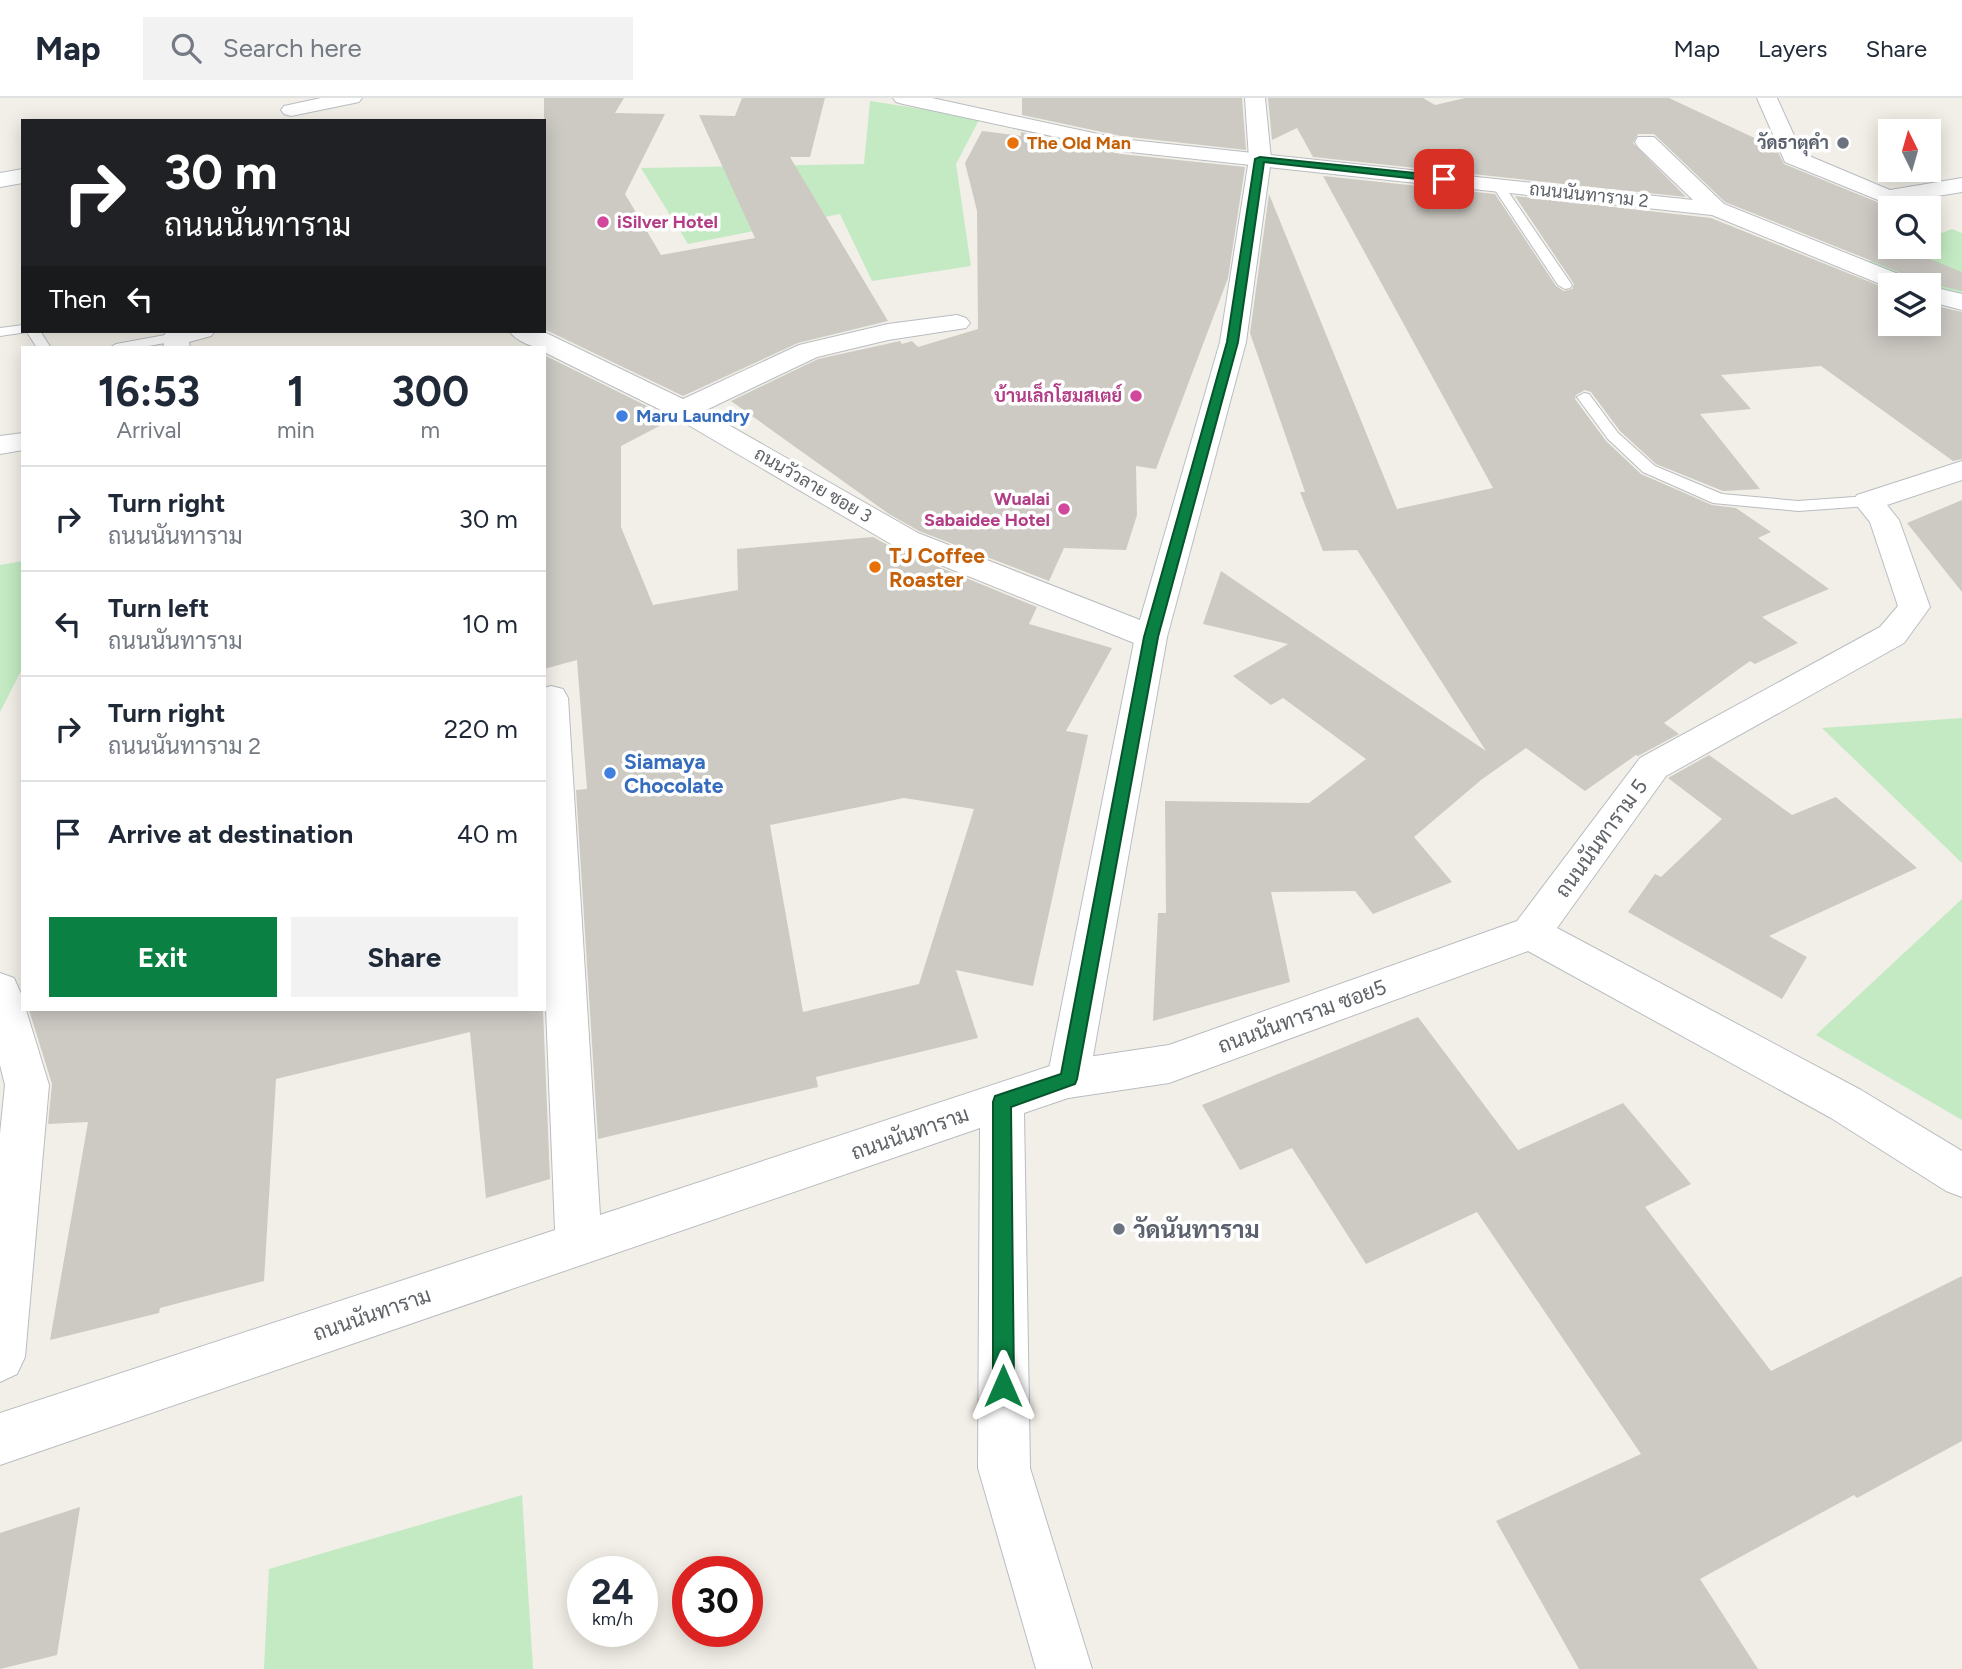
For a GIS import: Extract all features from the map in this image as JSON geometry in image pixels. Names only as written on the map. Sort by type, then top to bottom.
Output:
[{"type":"street","points":[[285,110],[352,98]]},
{"type":"street","name":"ถนนนันทาราม 2","points":[[903,98],[1121,145],[1716,209],[1878,274]]},
{"type":"street","points":[[1069,1079],[1151,637],[1233,342],[1260,159],[1255,98]]},
{"type":"street","points":[[1767,98],[1793,156],[1888,197],[1962,185]]},
{"type":"street","points":[[1646,142],[1716,209]]},
{"type":"street","points":[[0,180],[21,176]]},
{"type":"street","points":[[1941,296],[1962,302]]},
{"type":"street","points":[[683,410],[808,351],[888,332],[957,323]]},
{"type":"street","points":[[177,343],[198,333]]},
{"type":"street","name":"ถนนวัวลาย ซอย 3","points":[[526,333],[683,410],[907,540],[1151,637]]},
{"type":"street","points":[[0,445],[21,441]]},
{"type":"street","points":[[1868,501],[1962,470]]},
{"type":"street","name":"ถนนนันทาราม 5","points":[[1531,933],[1653,767],[1892,635],[1914,607],[1884,520],[1868,501]]},
{"type":"street","points":[[551,698],[579,1245]]},
{"type":"street","points":[[1531,933],[1846,1104],[1962,1176]]},
{"type":"street","name":"ถนนนันทาราม ซอย5","points":[[1069,1079],[1169,1064],[1531,933]]},
{"type":"street","points":[[0,990],[27,1085],[0,1357]]},
{"type":"street","name":"ถนนนันทาราม","points":[[0,1439],[1069,1079]]},
{"type":"street","points":[[1002,1102],[1004,1468],[1064,1669]]},
{"type":"lane","points":[[1497,184],[1565,285]]},
{"type":"lane","points":[[0,332],[21,329]]},
{"type":"lane","points":[[140,346],[177,343]]},
{"type":"lane","points":[[1584,397],[1613,436],[1649,469],[1719,499],[1798,506],[1868,501]]},
{"type":"green space","points":[[870,101],[980,118],[956,164],[971,266],[872,281],[840,214],[688,244],[641,168],[864,164]]},
{"type":"green space","points":[[1952,229],[1962,233],[1962,296],[1941,290],[1941,273],[1894,273],[1868,262],[1878,258],[1941,259],[1941,233]]},
{"type":"green space","points":[[21,561],[21,671],[0,712],[0,565]]},
{"type":"green space","points":[[1962,718],[1962,863],[1822,728]]},
{"type":"green space","points":[[1962,899],[1962,1120],[1816,1035]]},
{"type":"green space","points":[[522,1495],[533,1669],[264,1669],[269,1569]]},
{"type":"building","points":[[544,98],[624,98],[615,113],[665,114],[625,194],[661,255],[755,238],[699,115],[735,116],[742,98],[825,98],[810,157],[790,157],[888,321],[798,343],[683,396],[546,330]]},
{"type":"building","points":[[1022,98],[1242,98],[1246,150],[1121,136],[1022,115]]},
{"type":"building","points":[[1268,98],[1423,98],[1435,105],[1465,98],[1669,98],[1776,148],[1784,164],[1878,202],[1878,259],[1930,259],[1962,272],[1962,291],[1941,286],[1941,273],[1902,273],[1725,202],[1654,134],[1638,134],[1633,143],[1686,197],[1313,157],[1297,128],[1272,140]]},
{"type":"building","points":[[982,131],[1021,136],[1021,132],[1121,154],[1245,167],[1228,278],[1156,469],[1136,466],[1137,515],[1126,550],[1064,548],[1049,581],[919,531],[889,514],[731,401],[818,359],[900,341],[902,344],[912,341],[918,347],[978,329],[977,211],[965,163]]},
{"type":"building","points":[[1323,176],[1495,194],[1556,286],[1564,291],[1572,289],[1574,284],[1515,196],[1711,218],[1878,285],[1878,336],[1941,336],[1941,307],[1962,312],[1962,459],[1953,461],[1821,366],[1721,375],[1751,409],[1700,414],[1760,489],[1723,491],[1656,464],[1620,431],[1591,392],[1585,390],[1576,395],[1575,399],[1606,441],[1641,474],[1712,505],[1736,508],[1771,532],[1758,538],[1829,589],[1762,617],[1798,643],[1755,664],[1750,661],[1664,723],[1679,734],[1636,755],[1585,791],[1526,748],[1481,780],[1414,837],[1452,882],[1373,914],[1355,891],[1271,892],[1290,982],[1153,1021],[1158,913],[1166,913],[1165,801],[1309,803],[1366,759],[1283,698],[1271,705],[1233,676],[1288,644],[1203,624],[1221,571],[1486,751],[1357,550],[1323,551],[1300,492],[1305,492],[1250,333],[1269,194],[1397,509],[1493,488]]},
{"type":"building","points":[[546,356],[673,419],[621,446],[621,527],[653,605],[738,590],[737,549],[873,537],[895,549],[1037,607],[1029,624],[1112,648],[1066,731],[1088,735],[1033,986],[956,970],[978,1038],[816,1077],[818,1087],[598,1139],[576,790],[587,789],[577,660],[546,668]],"holes":[[[904,798],[974,809],[919,984],[803,1012],[770,825]]]},
{"type":"building","points":[[1962,500],[1962,592],[1907,523]]},
{"type":"building","points":[[1709,755],[1792,815],[1836,797],[1917,868],[1769,936],[1807,957],[1782,999],[1628,912],[1655,874],[1661,877],[1722,819],[1668,778]]},
{"type":"building","points":[[29,1011],[543,1011],[550,1179],[486,1198],[470,1032],[276,1079],[264,1281],[160,1308],[159,1313],[50,1340],[88,1122],[48,1124],[52,1084]]},
{"type":"building","points":[[1418,1017],[1518,1150],[1623,1103],[1691,1184],[1645,1207],[1771,1371],[1962,1276],[1962,1441],[1857,1498],[1854,1495],[1700,1579],[1758,1669],[1579,1669],[1496,1521],[1641,1454],[1477,1212],[1366,1264],[1292,1148],[1240,1170],[1202,1105]]},
{"type":"building","points":[[80,1507],[57,1655],[0,1669],[0,1533]]},
{"type":"place","name":"The Old Man","points":[[1013,143]]},
{"type":"place","name":"วัดธาตุคำ","points":[[1843,143]]},
{"type":"place","name":"iSilver Hotel","points":[[603,222]]},
{"type":"place","name":"บ้านเล็กโฮมสเตย์","points":[[1136,396]]},
{"type":"place","name":"Maru Laundry","points":[[622,416]]},
{"type":"place","name":"Wualai Sabaidee Hotel","points":[[1064,509]]},
{"type":"place","name":"TJ Coffee Roaster","points":[[875,567]]},
{"type":"place","name":"Siamaya Chocolate","points":[[610,773]]},
{"type":"place","name":"วัดนันทาราม","points":[[1119,1229]]},
{"type":"route","points":[[1003,1386],[1002,1102],[1069,1079],[1151,637],[1233,342],[1260,159],[1444,179]]}]
